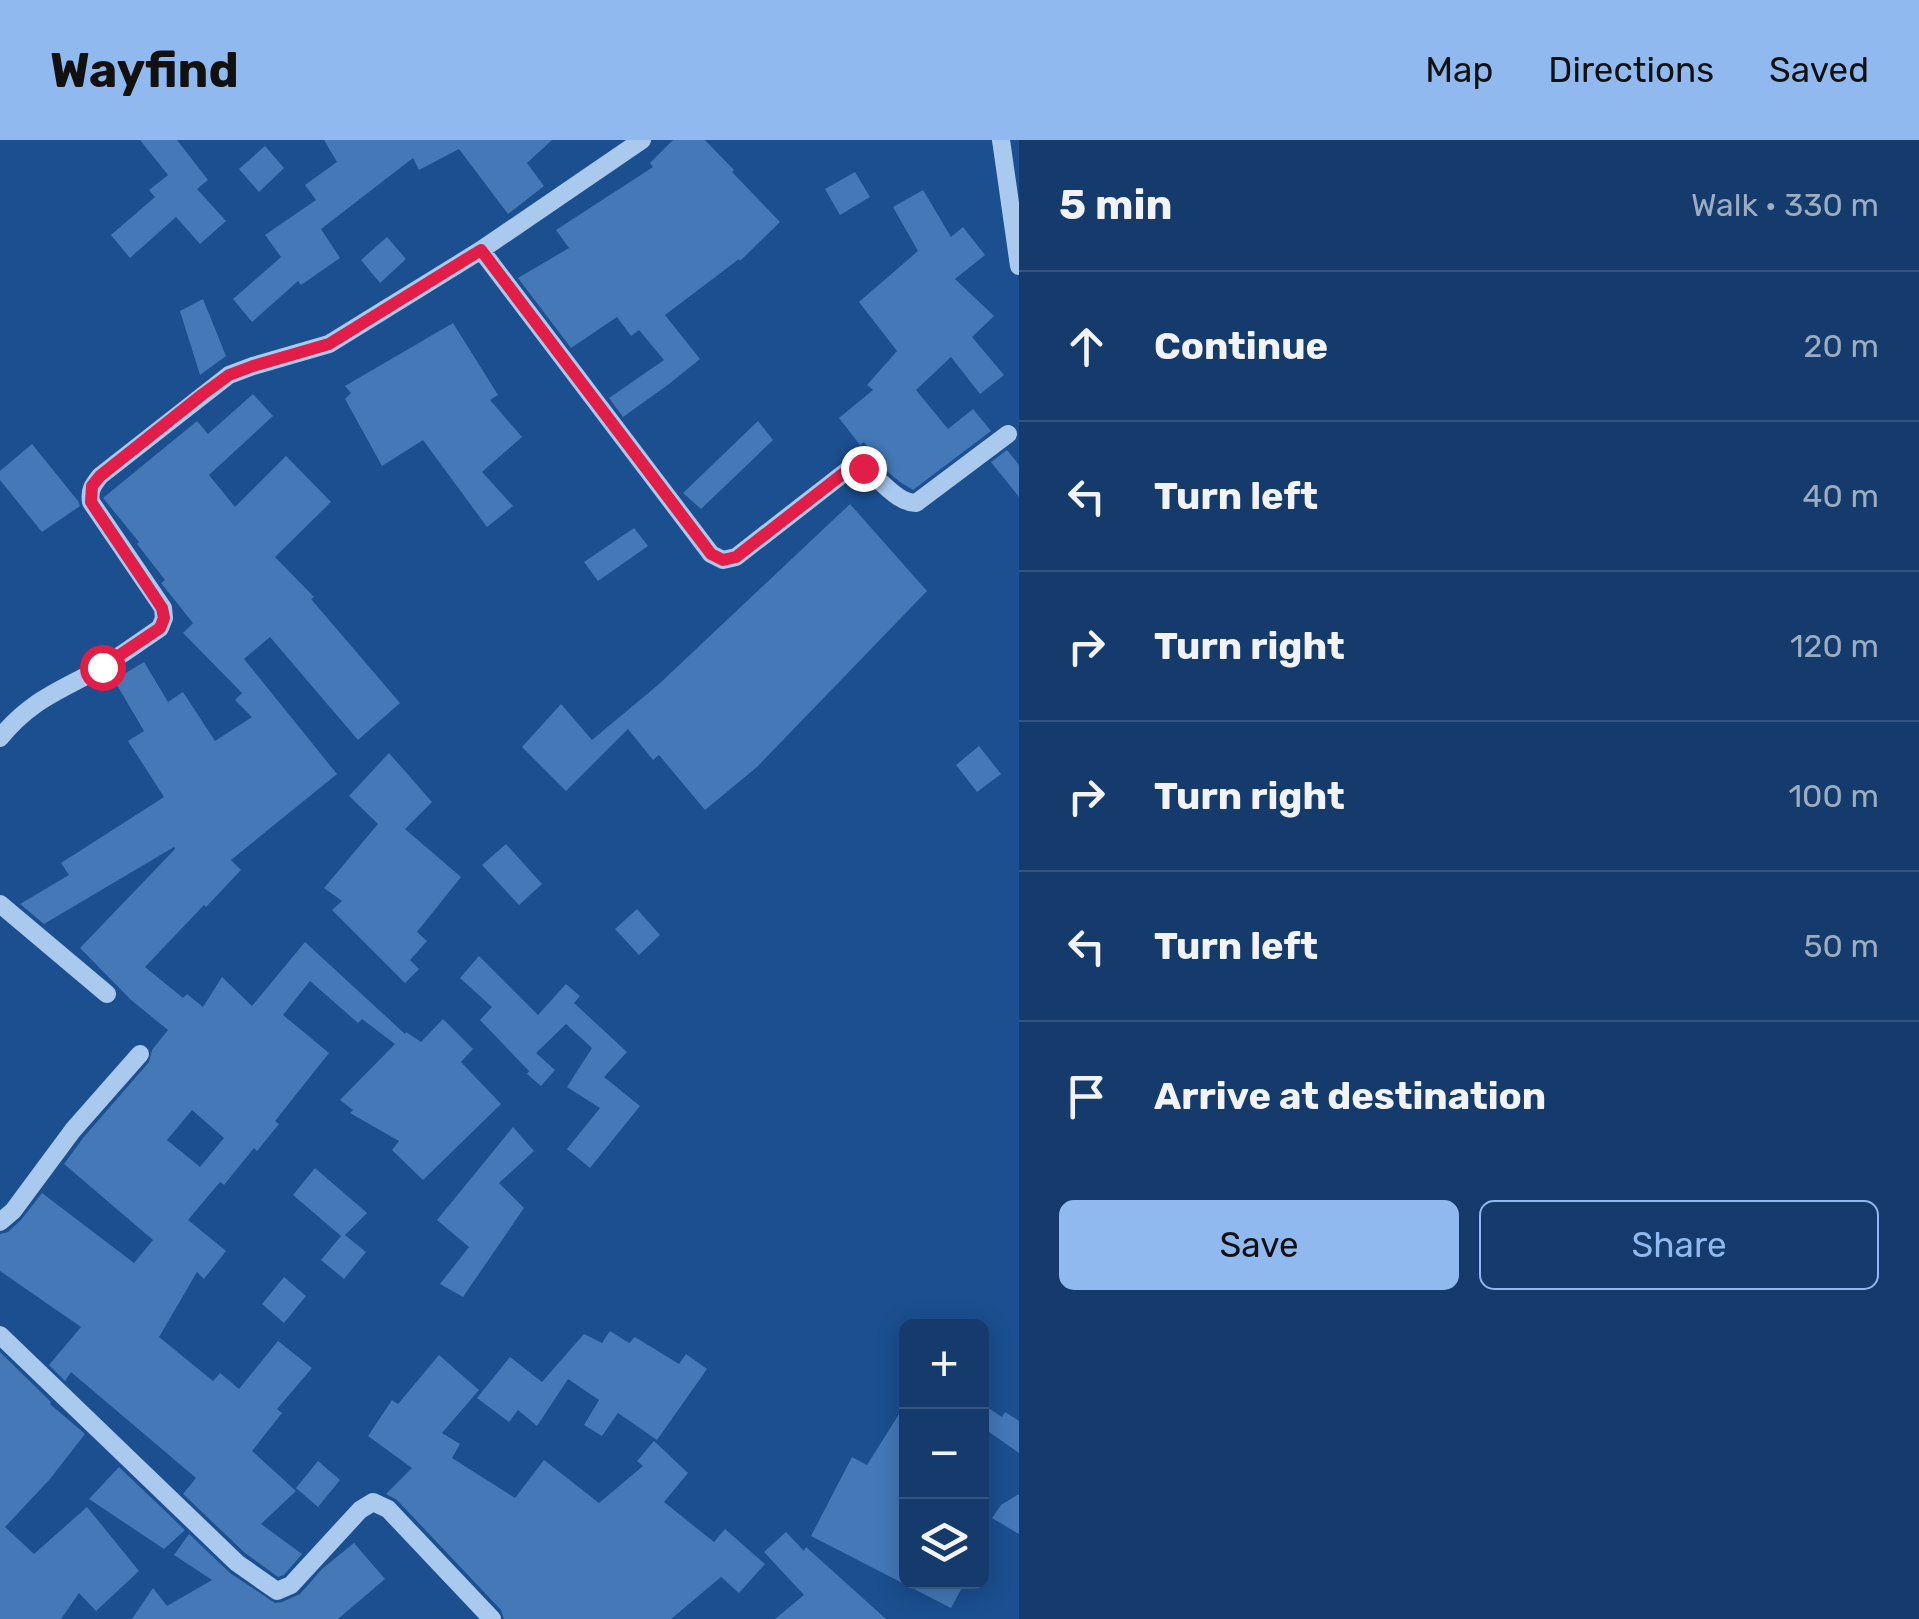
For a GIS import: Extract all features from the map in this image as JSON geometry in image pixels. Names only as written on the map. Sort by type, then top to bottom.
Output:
[{"type":"street","points":[[0,738],[40,700],[102,667],[160,628],[164,618],[162,608],[91,502],[92,486],[100,476],[229,375],[329,344],[481,250],[642,140]]},
{"type":"street","points":[[1002,140],[1019,266]]},
{"type":"street","points":[[481,250],[711,554],[723,560],[736,557],[853,466],[863,468],[906,503],[916,503],[1008,434]]},
{"type":"street","points":[[0,904],[106,994]]},
{"type":"street","points":[[0,1222],[140,1054]]},
{"type":"street","points":[[0,1335],[237,1563],[270,1587],[278,1591],[291,1586],[360,1510],[373,1502],[388,1509],[492,1619]]},
{"type":"building","points":[[140,140],[177,140],[208,180],[197,189],[226,221],[200,244],[176,217],[130,258],[111,235],[155,197],[149,190],[168,175]]},
{"type":"building","points":[[324,140],[552,140],[527,163],[544,186],[508,214],[459,149],[419,170],[413,158],[321,229],[340,258],[301,285],[298,281],[252,322],[233,299],[281,257],[265,235],[316,200],[305,185],[337,162]]},
{"type":"building","points":[[673,140],[705,140],[780,222],[740,261],[665,315],[700,359],[623,417],[609,398],[664,360],[639,330],[631,336],[617,317],[571,348],[518,278],[569,248],[556,230],[653,167],[650,163]]},
{"type":"building","points":[[265,146],[284,168],[259,192],[239,169]]},
{"type":"building","points":[[855,172],[870,197],[840,215],[825,189]]},
{"type":"building","points":[[923,190],[951,237],[963,227],[985,255],[955,279],[994,316],[972,337],[1004,375],[980,394],[951,357],[916,390],[948,429],[973,409],[991,431],[913,490],[883,468],[839,418],[873,390],[867,385],[897,351],[859,302],[918,251],[893,207]]},
{"type":"building","points":[[387,237],[406,259],[380,283],[361,260]]},
{"type":"building","points":[[203,299],[226,356],[200,375],[180,311]]},
{"type":"building","points":[[453,323],[498,395],[490,400],[522,437],[482,472],[513,506],[487,527],[423,440],[382,466],[345,399],[351,393],[345,386]]},
{"type":"building","points":[[253,394],[273,416],[209,475],[235,507],[286,456],[331,502],[275,557],[314,597],[311,599],[400,703],[358,740],[270,637],[244,659],[337,774],[231,860],[241,870],[145,967],[183,998],[187,994],[203,1007],[222,977],[252,1006],[305,942],[405,1034],[421,1042],[443,1019],[473,1049],[461,1062],[501,1104],[423,1180],[392,1150],[399,1141],[350,1113],[353,1110],[340,1100],[395,1044],[362,1019],[358,1023],[310,981],[283,1015],[329,1053],[275,1121],[279,1124],[257,1151],[254,1148],[224,1185],[220,1182],[188,1220],[226,1251],[204,1279],[197,1272],[159,1337],[213,1381],[220,1373],[239,1389],[278,1341],[312,1368],[277,1409],[282,1413],[252,1451],[296,1491],[261,1524],[302,1554],[278,1577],[245,1553],[183,1494],[196,1478],[71,1372],[65,1381],[49,1365],[81,1327],[0,1271],[0,1234],[21,1220],[42,1193],[134,1263],[153,1240],[64,1164],[149,1062],[152,1050],[168,1030],[131,1000],[80,948],[175,849],[44,924],[20,904],[69,875],[61,863],[164,797],[128,741],[144,731],[114,680],[144,662],[168,702],[183,692],[215,741],[252,717],[235,700],[242,693],[183,633],[193,623],[161,583],[165,580],[139,542],[103,498],[197,421],[208,434]],"holes":[[[192,1110],[224,1138],[200,1167],[167,1140]]]},
{"type":"building","points":[[758,421],[773,440],[701,509],[683,493]]},
{"type":"building","points":[[32,444],[80,506],[42,532],[0,480],[0,471]]},
{"type":"building","points":[[1007,450],[1019,465],[1019,497],[991,462]]},
{"type":"building","points":[[850,504],[927,591],[757,767],[705,810],[659,755],[653,760],[628,729],[566,791],[522,747],[561,704],[592,740],[658,685]]},
{"type":"building","points":[[634,528],[648,546],[598,581],[584,562]]},
{"type":"building","points":[[979,746],[1001,774],[977,792],[956,765]]},
{"type":"building","points":[[389,753],[432,802],[405,829],[461,877],[417,932],[427,941],[410,960],[419,969],[405,983],[332,910],[342,901],[324,888],[378,824],[349,796]]},
{"type":"building","points":[[506,844],[542,884],[519,905],[482,865]]},
{"type":"building","points":[[637,909],[660,935],[639,955],[615,929]]},
{"type":"building","points":[[479,956],[538,1015],[566,984],[580,996],[574,1003],[627,1052],[604,1077],[640,1106],[590,1168],[567,1149],[600,1108],[567,1087],[592,1048],[566,1024],[536,1053],[555,1070],[541,1086],[480,1020],[492,1007],[460,978]]},
{"type":"building","points":[[513,1127],[534,1151],[499,1183],[524,1208],[463,1297],[440,1284],[469,1247],[437,1220]]},
{"type":"building","points":[[315,1168],[367,1213],[345,1235],[366,1252],[344,1279],[321,1260],[341,1236],[293,1195]]},
{"type":"building","points":[[284,1277],[306,1296],[284,1323],[262,1304]]},
{"type":"building","points":[[610,1331],[629,1343],[635,1337],[679,1364],[686,1354],[707,1369],[657,1440],[618,1413],[602,1436],[584,1425],[599,1400],[568,1379],[537,1426],[518,1410],[509,1422],[477,1398],[510,1357],[542,1382],[584,1334],[602,1343]]},
{"type":"building","points":[[0,1352],[85,1434],[5,1527],[34,1554],[87,1507],[139,1571],[96,1611],[79,1593],[61,1619],[0,1619]]},
{"type":"building","points":[[439,1355],[479,1390],[442,1433],[460,1444],[452,1458],[515,1498],[544,1460],[599,1503],[643,1466],[637,1461],[654,1441],[688,1473],[664,1502],[714,1542],[725,1529],[765,1564],[739,1593],[721,1577],[671,1619],[504,1619],[501,1610],[397,1500],[386,1494],[412,1468],[368,1436],[392,1400],[398,1404]]},
{"type":"building","points":[[989,1409],[1019,1421],[1019,1453],[989,1432]]},
{"type":"building","points":[[899,1414],[899,1581],[811,1536],[852,1457],[867,1465]]},
{"type":"building","points":[[318,1461],[340,1480],[318,1507],[296,1488]]},
{"type":"building","points":[[119,1467],[185,1530],[164,1549],[89,1499]]},
{"type":"building","points":[[1019,1494],[1019,1534],[992,1518],[1001,1505]]},
{"type":"building","points":[[786,1532],[886,1619],[775,1619],[804,1595],[764,1552]]},
{"type":"building","points":[[189,1534],[230,1573],[275,1603],[300,1594],[322,1569],[354,1543],[385,1579],[338,1619],[132,1619],[153,1588],[167,1606],[212,1580],[174,1555]]},
{"type":"building","points":[[914,1589],[961,1589],[951,1608]]},
{"type":"route","points":[[102,667],[160,628],[164,618],[162,608],[91,502],[92,486],[100,476],[229,375],[329,344],[481,250],[711,554],[723,560],[736,557],[853,466],[863,468]]}]
